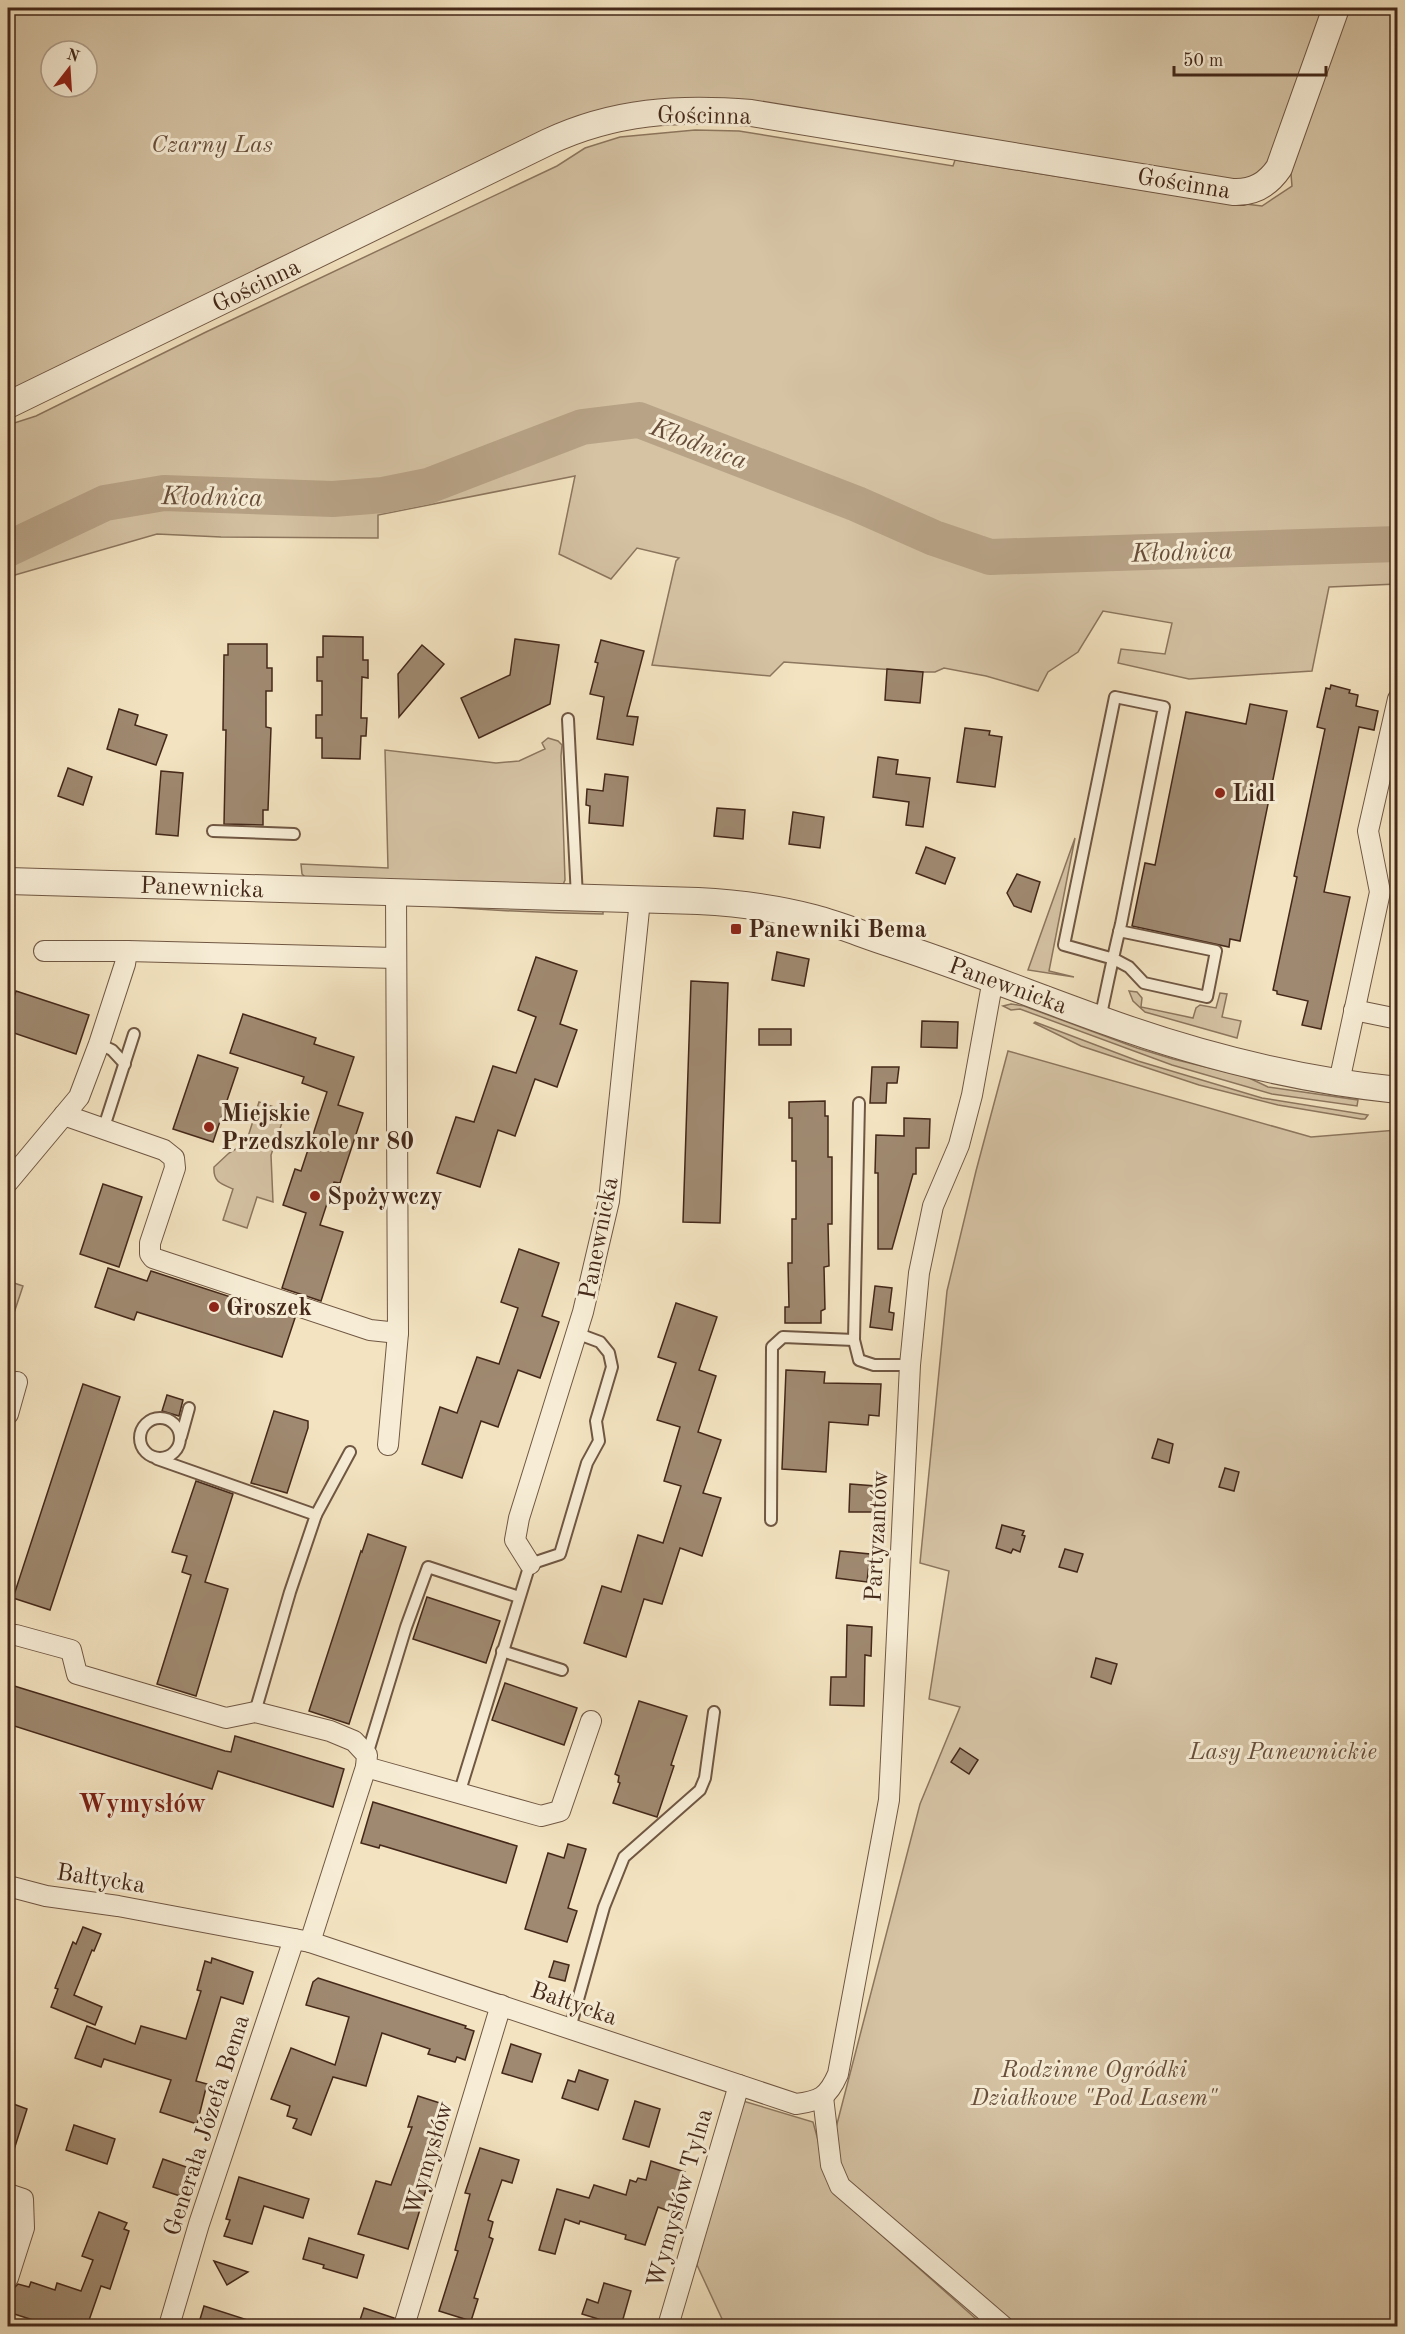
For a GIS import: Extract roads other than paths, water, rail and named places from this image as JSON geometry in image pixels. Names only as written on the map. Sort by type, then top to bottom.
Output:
[{"type":"street","name":"Gościnna","points":[[8,405],[575,129],[614,118],[696,110],[751,113],[1233,192],[1251,191],[1268,181],[1279,168],[1336,8]]},
{"type":"street","points":[[1339,1082],[1380,892],[1368,831],[1393,740],[1398,699]]},
{"type":"street","name":"Panewnicka","points":[[8,881],[723,903],[804,916],[993,979],[1100,1019],[1205,1052],[1259,1066],[1339,1082],[1398,1090]]},
{"type":"street","points":[[388,1445],[398,1333],[396,892]]},
{"type":"street","name":"Panewnicka","points":[[530,1564],[515,1540],[519,1518],[583,1312],[609,1201],[640,900]]},
{"type":"street","points":[[44,951],[395,958]]},
{"type":"street","points":[[8,1182],[79,1097],[99,1044],[125,964],[127,951]]},
{"type":"street","name":"Partyzantów","points":[[824,2097],[832,2088],[838,2074],[889,1800],[909,1365],[920,1273],[933,1206],[959,1145],[970,1105],[993,979]]},
{"type":"street","points":[[1354,1010],[1398,1019]]},
{"type":"street","points":[[64,1115],[164,1150],[174,1158],[175,1168],[150,1243],[150,1254],[153,1258],[370,1330],[398,1333]]},
{"type":"street","points":[[8,1414],[17,1382]]},
{"type":"street","points":[[16,1635],[71,1650],[77,1674],[226,1718],[255,1712],[330,1731],[354,1741],[367,1761],[459,1794],[542,1816],[560,1811],[591,1721]]},
{"type":"street","name":"Generała Józefa Bema","points":[[169,2326],[199,2224],[367,1761]]},
{"type":"street","name":"Bałtycka","points":[[8,1886],[46,1896],[118,1906],[302,1941],[796,2104],[824,2097]]},
{"type":"street","name":"Wymysłów","points":[[404,2326],[501,2005]]},
{"type":"street","name":"Wymysłów Tylna","points":[[668,2326],[738,2085]]},
{"type":"street","points":[[824,2097],[831,2165],[840,2186],[1003,2326]]},
{"type":"street","points":[[8,2194],[23,2199],[24,2228],[8,2278]]},
{"type":"lane","points":[[1100,1019],[1114,958],[1119,931],[1164,707],[1115,697],[1064,945],[1114,958],[1129,967],[1144,983],[1207,997],[1216,951],[1119,931]]},
{"type":"lane","points":[[568,719],[577,898]]},
{"type":"lane","points":[[213,831],[294,834]]},
{"type":"lane","points":[[103,1130],[134,1034]]},
{"type":"lane","points":[[99,1044],[112,1050],[124,1064]]},
{"type":"lane","points":[[859,1103],[854,1340],[859,1360],[874,1365],[909,1365]]},
{"type":"lane","points":[[459,1794],[530,1564],[560,1554],[587,1463],[599,1441],[596,1421],[612,1367],[609,1353],[600,1342],[576,1333]]},
{"type":"lane","points":[[771,1520],[772,1347],[783,1337],[854,1340]]},
{"type":"lane","points":[[158,1459],[170,1457],[177,1450],[189,1408]]},
{"type":"lane","points":[[181,1437],[176,1425],[160,1417],[150,1419],[143,1426],[139,1441],[145,1453],[158,1459],[316,1515]]},
{"type":"lane","points":[[255,1712],[290,1592],[316,1515],[350,1452]]},
{"type":"lane","points":[[367,1761],[406,1627],[428,1567],[519,1597]]},
{"type":"lane","points":[[502,1652],[562,1670]]},
{"type":"lane","points":[[570,2028],[604,1907],[624,1857],[700,1790],[705,1778],[714,1712]]},
{"type":"waterway","name":"Kłodnica","points":[[8,549],[105,503],[164,493],[333,499],[383,495],[428,486],[582,427],[639,420],[857,504],[934,538],[990,557],[1398,544]]},
{"type":"waterway","points":[[255,496],[260,510]]},
{"type":"place","name":"Lidl","points":[[1220,793]]},
{"type":"place","name":"Panewniki Bema","points":[[736,929]]},
{"type":"place","name":"Miejskie Przedszkole nr 80","points":[[209,1127]]},
{"type":"place","name":"Spożywczy","points":[[315,1196]]},
{"type":"place","name":"Groszek","points":[[214,1307]]},
{"type":"district","name":"Wymysłów","points":[[142,1803]]},
{"type":"park label","name":"Czarny Las","points":[[212,144]]},
{"type":"park label","name":"Lasy Panewnickie","points":[[1283,1751]]},
{"type":"park label","name":"Rodzinne Ogródki Działkowe \"Pod Lasem\"","points":[[1094,2083]]}]
